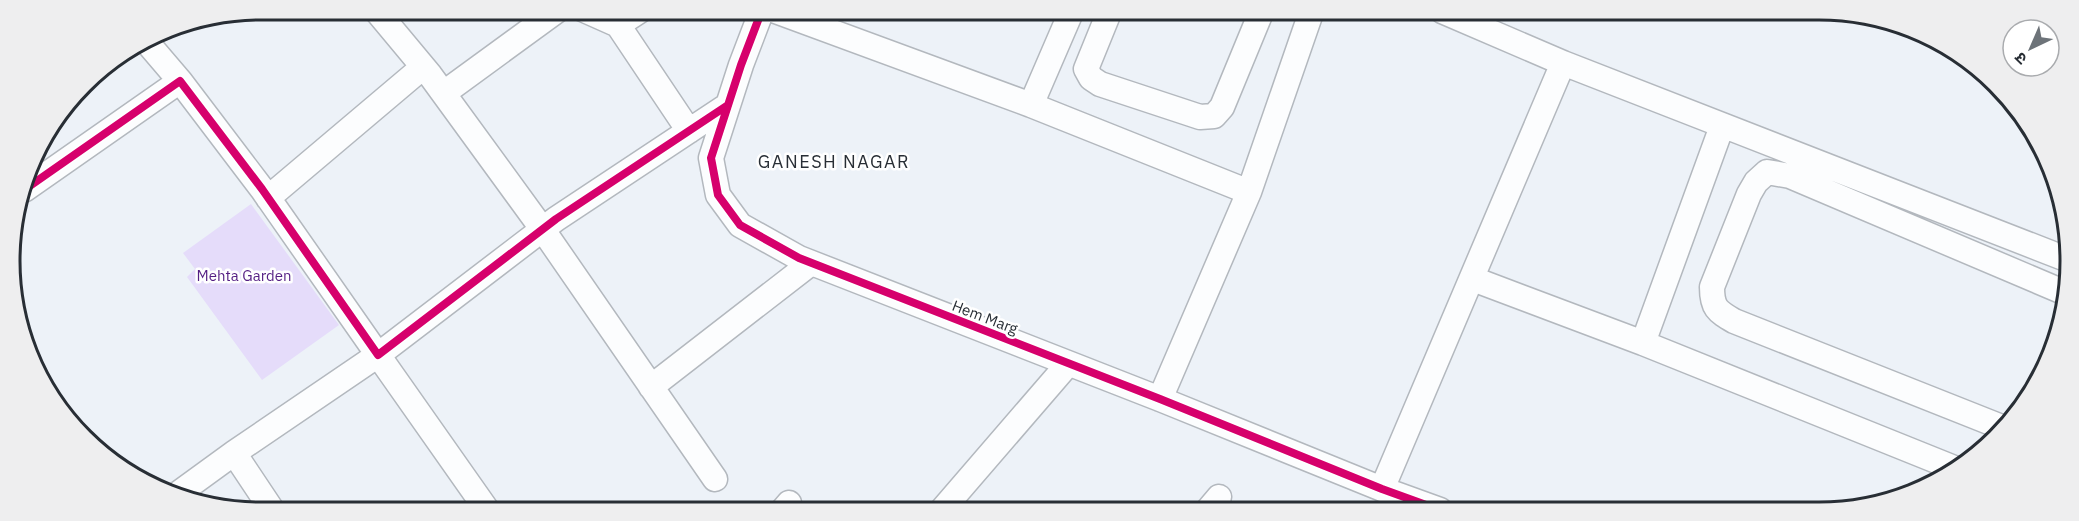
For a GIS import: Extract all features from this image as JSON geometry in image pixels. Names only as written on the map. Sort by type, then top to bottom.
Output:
[{"type":"street","points":[[384,20],[444,93],[543,230],[715,479]]},
{"type":"street","points":[[444,93],[544,20]]},
{"type":"street","points":[[607,20],[618,25],[689,131]]},
{"type":"street","points":[[618,25],[626,20]]},
{"type":"street","name":"Hem Marg","points":[[758,20],[711,158],[718,195],[740,225],[811,263],[1418,502]]},
{"type":"street","points":[[800,20],[1031,105],[1249,192]]},
{"type":"street","points":[[1031,105],[1062,20]]},
{"type":"street","points":[[1106,20],[1086,69],[1090,78],[1100,84],[1200,117],[1214,116],[1222,107],[1258,20]]},
{"type":"street","points":[[1160,399],[1249,192],[1308,20]]},
{"type":"street","points":[[1463,20],[1563,63],[2060,257]]},
{"type":"street","points":[[150,46],[180,81],[268,198],[481,502]]},
{"type":"street","points":[[1382,489],[1563,63]]},
{"type":"street","points":[[268,198],[423,67]]},
{"type":"street","points":[[32,185],[180,81]]},
{"type":"street","points":[[184,489],[378,355],[543,230],[728,105]]},
{"type":"street","points":[[1643,343],[1722,126]]},
{"type":"street","points":[[1995,424],[1734,321],[1720,313],[1712,302],[1712,287],[1749,194],[1756,182],[1767,172],[1791,176],[2057,289]]},
{"type":"street","points":[[651,387],[811,263]]},
{"type":"street","points":[[1473,279],[1643,343],[1946,465]]},
{"type":"street","points":[[949,502],[1068,364]]},
{"type":"street","points":[[234,453],[267,502]]},
{"type":"green space","name":"Mehta Garden","points":[[251,204],[339,325],[262,380],[187,277],[195,269],[183,253]]},
{"type":"cycle path","points":[[758,20],[711,158],[718,195],[740,225],[799,258],[1418,502]]},
{"type":"cycle path","points":[[32,185],[180,81],[262,189],[378,355],[556,219],[728,105]]},
{"type":"district","name":"GANESH NAGAR","points":[[834,161]]}]
